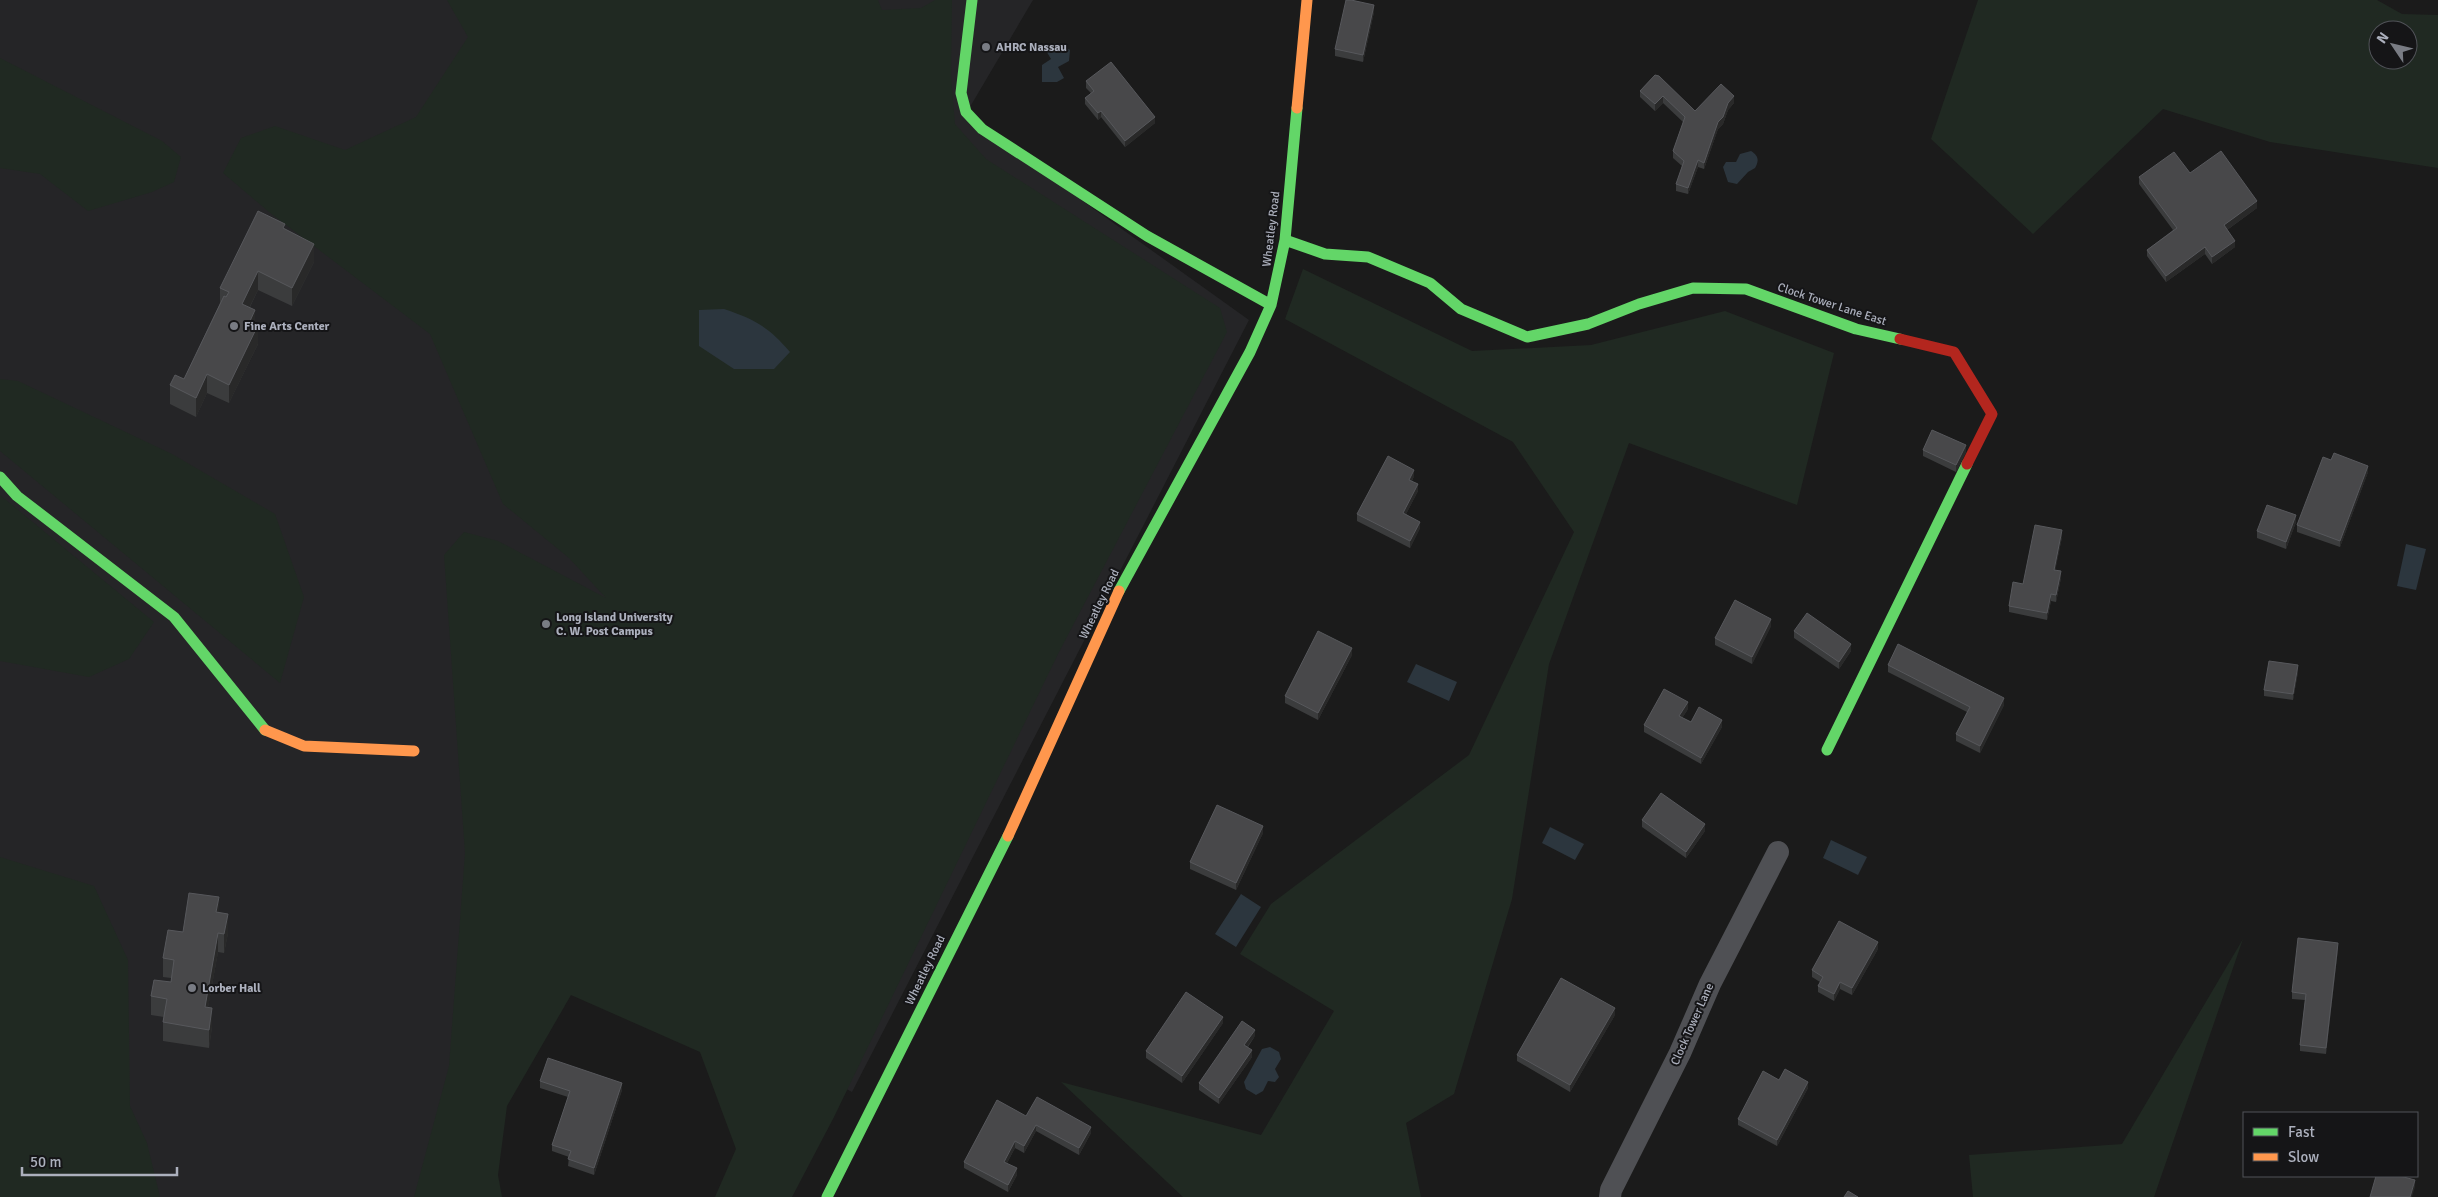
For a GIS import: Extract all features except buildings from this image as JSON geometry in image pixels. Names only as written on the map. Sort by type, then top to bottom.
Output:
[{"type":"street","points":[[972,0],[961,93],[966,112],[982,128],[1148,236],[1271,305]]},
{"type":"street","name":"Wheatley Road","points":[[827,1197],[1018,817],[1109,610],[1250,352],[1271,305],[1285,240],[1306,0]]},
{"type":"street","name":"Clock Tower Lane East","points":[[1285,240],[1325,254],[1368,257],[1430,283],[1461,309],[1527,337],[1588,324],[1639,304],[1693,288],[1746,289],[1856,329],[1954,352],[1992,414],[1827,750]]},
{"type":"street","points":[[0,477],[16,496],[174,617],[267,732],[304,746],[414,750]]},
{"type":"street","name":"Clock Tower Lane","points":[[1610,1197],[1611,1190],[1680,1053],[1710,984],[1778,852]]},
{"type":"shaded area","name":"Long Island University C. W. Post Campus","points":[[0,0],[1033,0],[967,112],[982,129],[1249,320],[852,1092],[550,929],[457,1197],[0,1197]]},
{"type":"shaded area","points":[[447,0],[878,0],[882,10],[921,8],[935,0],[952,0],[951,76],[955,124],[986,159],[1220,308],[1227,332],[1058,654],[834,1117],[792,1197],[715,1197],[736,1149],[700,1052],[571,995],[507,1106],[498,1175],[502,1197],[414,1197],[449,1066],[465,853],[444,555],[464,532],[498,541],[606,598],[569,558],[503,504],[430,334],[269,212],[223,173],[241,138],[275,126],[345,150],[416,117],[468,37]]},
{"type":"shaded area","points":[[1978,0],[2377,0],[2402,14],[2438,15],[2438,168],[2270,142],[2163,109],[2033,234],[1931,139]]},
{"type":"shaded area","points":[[1055,43],[1067,45],[1067,48],[1070,50],[1069,61],[1058,67],[1064,78],[1057,82],[1042,82],[1042,65],[1051,59],[1045,49]]},
{"type":"shaded area","points":[[0,58],[162,141],[181,157],[174,182],[152,192],[88,211],[40,174],[0,168]]},
{"type":"shaded area","points":[[1751,151],[1758,159],[1755,168],[1748,172],[1737,184],[1728,182],[1723,167],[1726,162],[1736,162],[1740,154]]},
{"type":"shaded area","points":[[1303,269],[1472,351],[1591,345],[1725,311],[1834,353],[1797,505],[1629,443],[1549,664],[1512,899],[1454,1094],[1406,1123],[1421,1197],[1183,1197],[1061,1082],[1261,1135],[1334,1011],[1240,954],[1271,904],[1469,755],[1574,532],[1513,442],[1285,319]]},
{"type":"shaded area","points":[[724,309],[744,316],[768,330],[790,352],[774,369],[734,369],[699,346],[699,310]]},
{"type":"shaded area","points":[[0,379],[18,381],[172,454],[275,514],[304,597],[280,683],[0,451]]},
{"type":"shaded area","points":[[0,495],[154,622],[129,659],[89,677],[0,661]]},
{"type":"shaded area","points":[[2406,544],[2426,549],[2416,590],[2397,586]]},
{"type":"shaded area","points":[[1416,664],[1457,682],[1449,701],[1407,682]]},
{"type":"shaded area","points":[[1550,827],[1584,844],[1575,860],[1542,843]]},
{"type":"shaded area","points":[[1831,840],[1867,857],[1858,875],[1823,858]]},
{"type":"shaded area","points":[[0,857],[94,886],[128,960],[130,1106],[147,1143],[160,1197],[0,1197]]},
{"type":"shaded area","points":[[1241,894],[1261,907],[1236,947],[1215,934]]},
{"type":"shaded area","points":[[2243,939],[2154,1197],[1973,1197],[1969,1155],[2122,1144]]},
{"type":"shaded area","points":[[1270,1047],[1279,1052],[1281,1059],[1275,1069],[1279,1077],[1275,1082],[1268,1081],[1263,1091],[1256,1095],[1246,1089],[1244,1082],[1262,1049]]},
{"type":"traffic: fast","points":[[972,0],[961,93],[966,112],[982,129],[1147,236],[1271,305]]},
{"type":"traffic: fast","points":[[1119,591],[1250,352],[1271,305],[1285,240],[1297,108]]},
{"type":"traffic: fast","points":[[1285,240],[1325,254],[1368,257],[1430,283],[1461,309],[1527,337],[1588,324],[1639,304],[1693,288],[1746,289],[1856,329],[1900,339]]},
{"type":"traffic: fast","points":[[1827,750],[1967,464]]},
{"type":"traffic: fast","points":[[0,477],[17,496],[174,617],[265,730]]},
{"type":"traffic: fast","points":[[827,1197],[1008,836]]},
{"type":"traffic: slow","points":[[1297,108],[1307,0]]},
{"type":"traffic: slow","points":[[1008,836],[1119,591]]},
{"type":"traffic: slow","points":[[265,730],[304,746],[414,751]]},
{"type":"traffic: jam","points":[[1900,339],[1954,352],[1992,414],[1967,464]]},
{"type":"place","name":"AHRC Nassau","points":[[986,47]]},
{"type":"place","name":"Fine Arts Center","points":[[234,326]]},
{"type":"place","name":"Long Island University C. W. Post Campus","points":[[546,624]]},
{"type":"place","name":"Lorber Hall","points":[[192,988]]}]
